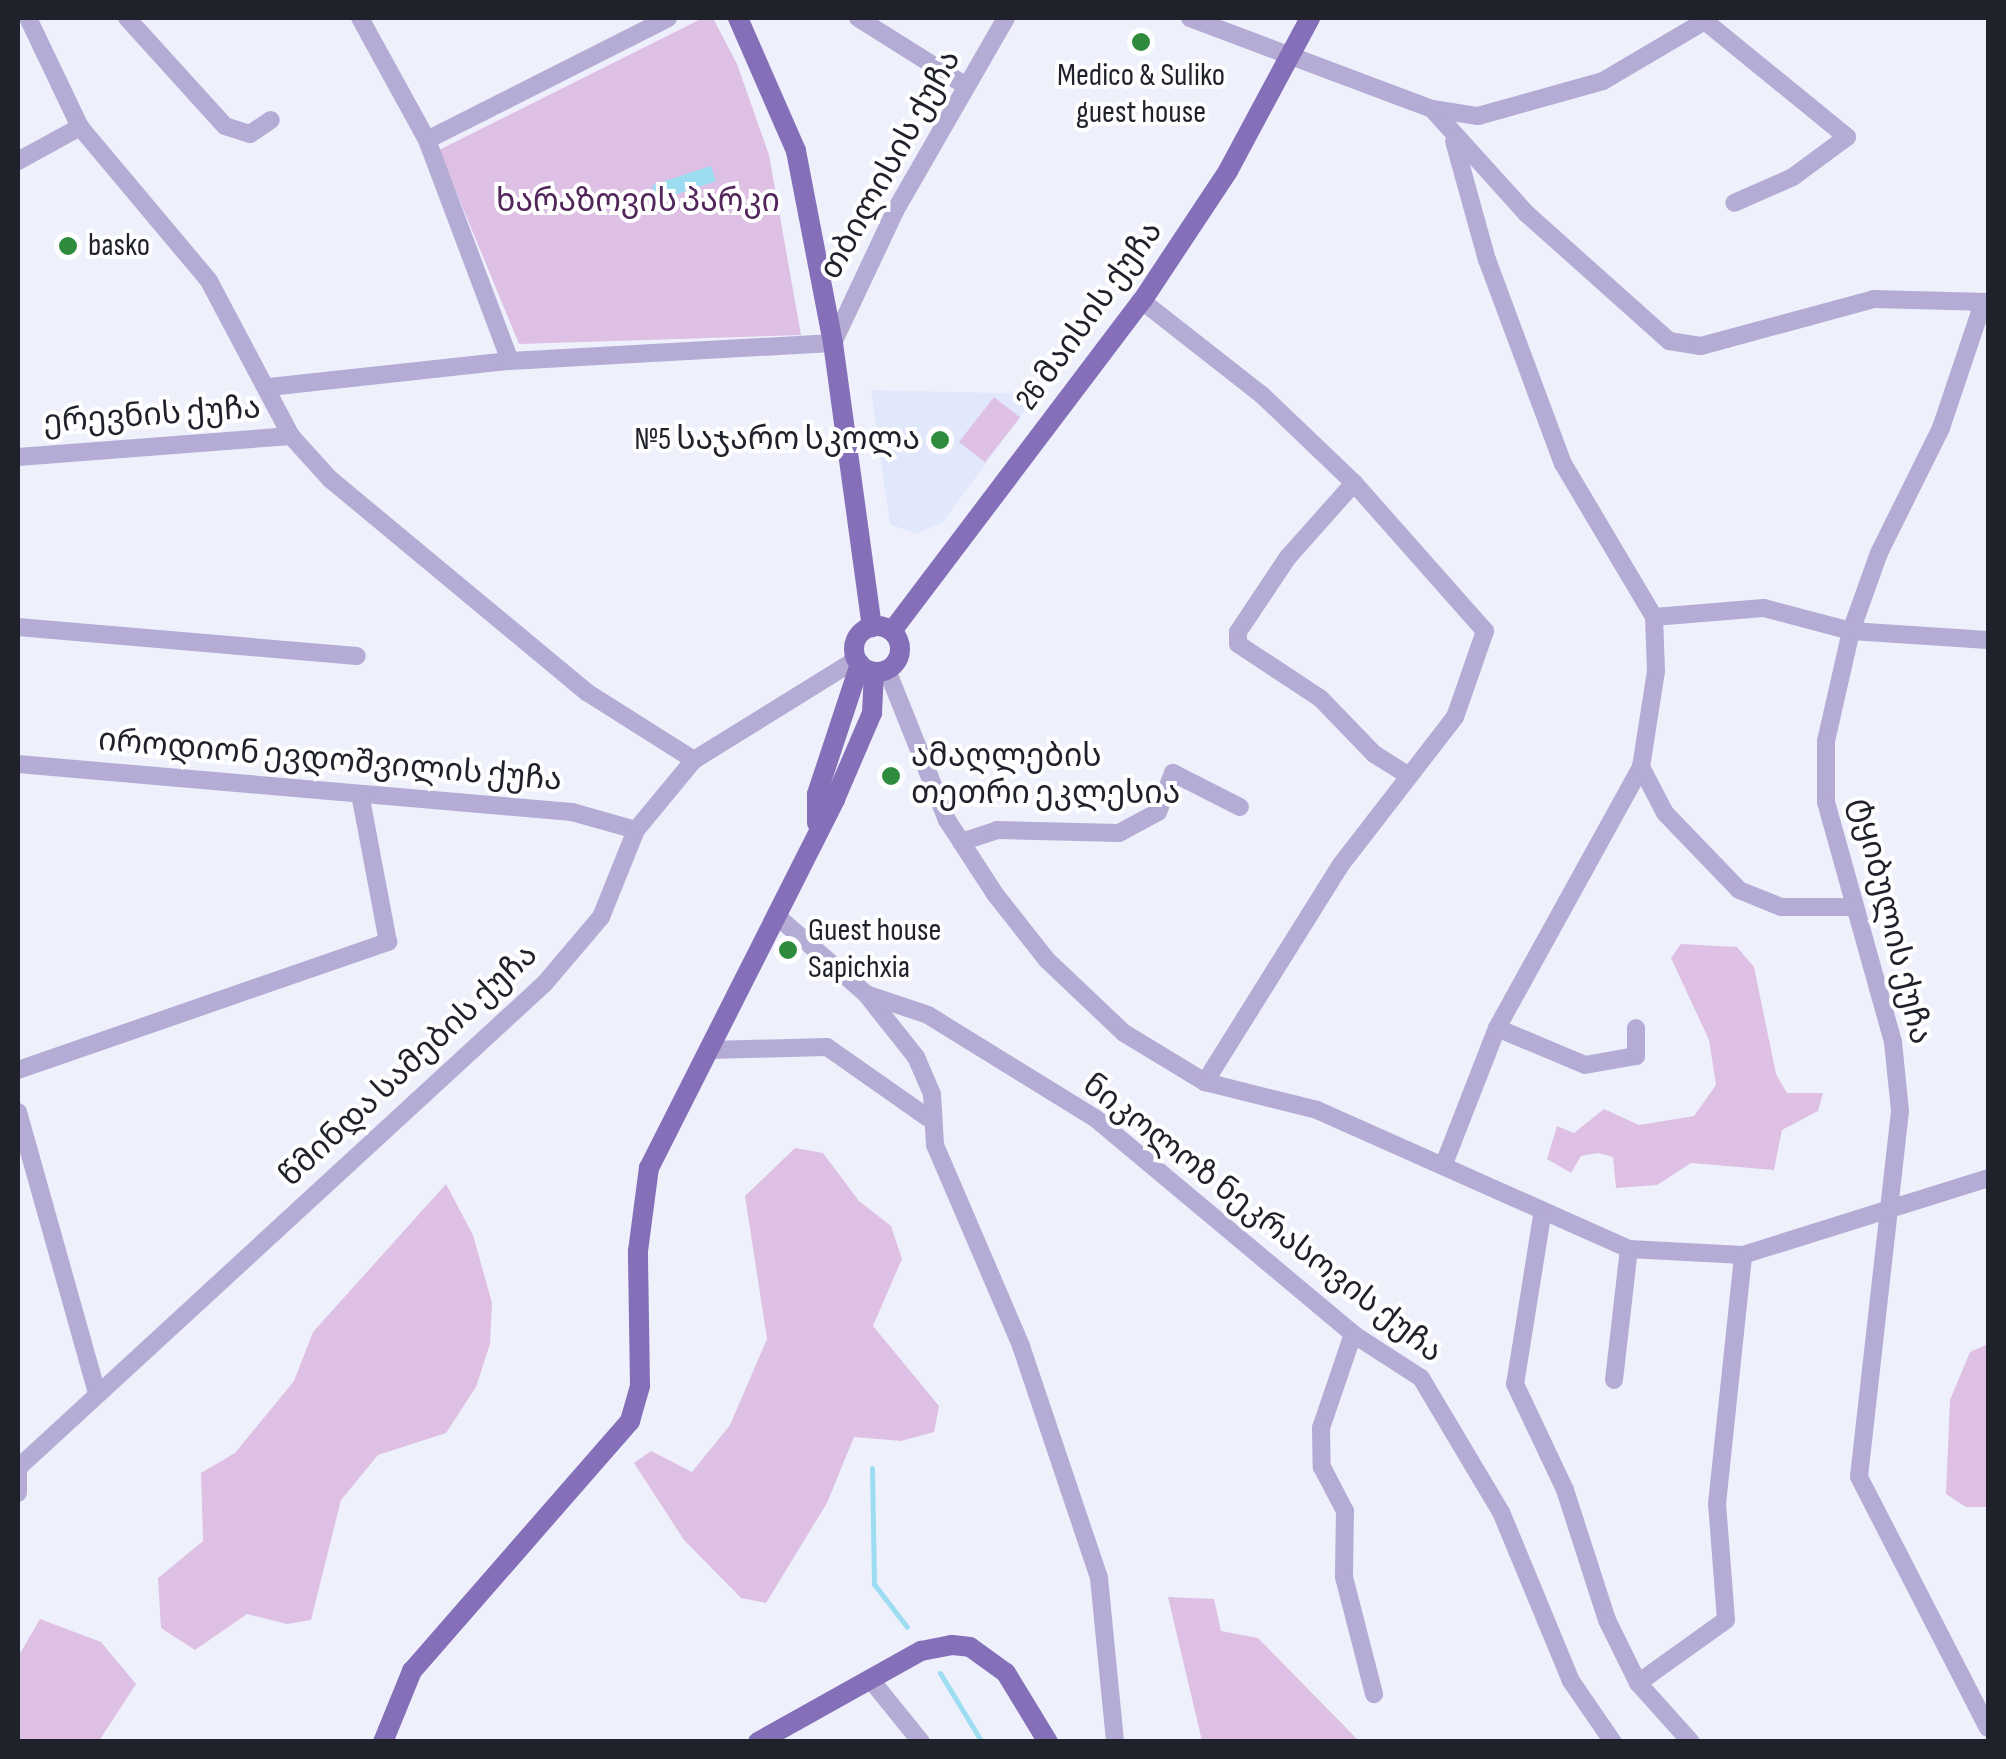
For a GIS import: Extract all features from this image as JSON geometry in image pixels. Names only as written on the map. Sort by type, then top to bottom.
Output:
[{"type":"main road","points":[[738,18],[796,151],[882,629],[900,653],[870,666],[817,794],[818,824]]},
{"type":"main road","name":"26 მაისის ქუჩა","points":[[870,666],[855,644],[882,629],[1142,301],[1292,62],[1310,18]]},
{"type":"main road","points":[[382,1742],[412,1671],[630,1421],[640,1385],[641,1198],[710,1050],[778,918],[872,713],[870,666]]},
{"type":"main road","points":[[758,1742],[936,1645],[970,1647],[1015,1684],[1048,1742]]},
{"type":"street","points":[[28,18],[80,127],[209,281],[269,387],[291,436],[451,584],[588,694],[694,760]]},
{"type":"street","points":[[127,18],[225,126],[250,134],[271,120]]},
{"type":"street","points":[[360,18],[427,140],[510,361]]},
{"type":"street","points":[[427,140],[668,18]]},
{"type":"street","points":[[858,18],[966,86]]},
{"type":"street","name":"თბილისის ქუჩა","points":[[833,344],[966,86],[1006,18]]},
{"type":"street","points":[[1190,18],[1292,62],[1432,109],[1478,116],[1603,80],[1708,20],[1848,137],[1793,177],[1734,204]]},
{"type":"street","points":[[1432,109],[1454,141],[1670,340],[1702,346],[1874,299],[1986,303]]},
{"type":"street","points":[[18,161],[80,127]]},
{"type":"street","points":[[1444,1164],[1497,1028],[1641,767],[1654,700],[1654,617],[1563,464],[1486,260],[1454,141]]},
{"type":"street","points":[[1142,301],[1224,363],[1354,483],[1485,631],[1456,717],[1408,775],[1262,982],[1204,1082]]},
{"type":"street","name":"ტყიბულის ქუჩა","points":[[1986,303],[1941,428],[1878,553],[1852,631],[1826,741],[1826,802],[1850,907],[1892,1042],[1900,1111],[1892,1206],[1856,1448],[1858,1477],[1988,1728]]},
{"type":"street","points":[[269,387],[510,361],[833,344]]},
{"type":"street","name":"ერევნის ქუჩა","points":[[18,457],[291,436]]},
{"type":"street","points":[[1354,483],[1288,557],[1238,632],[1238,644],[1320,698],[1374,754],[1408,775]]},
{"type":"street","points":[[1654,617],[1764,608],[1852,631],[1988,640]]},
{"type":"street","points":[[18,627],[357,656]]},
{"type":"street","points":[[870,666],[962,842],[1047,960],[1124,1033],[1204,1082],[1317,1110],[1444,1164],[1542,1216],[1629,1248],[1743,1255],[1988,1178]]},
{"type":"street","name":"წმინდა სამების ქუჩა","points":[[18,1468],[545,983],[601,917],[636,830],[694,760],[870,666]]},
{"type":"street","name":"იროდიონ ევდოშვილის ქუჩა","points":[[18,764],[361,799],[572,812],[636,830]]},
{"type":"street","points":[[1641,767],[1665,814],[1739,890],[1782,907],[1850,907]]},
{"type":"street","points":[[962,842],[998,830],[1119,833],[1158,812],[1173,773],[1240,807]]},
{"type":"street","points":[[18,1070],[388,942],[361,799]]},
{"type":"street","points":[[778,918],[866,994],[916,1057],[932,1094],[928,1118],[1021,1346],[1099,1578],[1115,1742]]},
{"type":"street","name":"ნიკოლოზ ნეკრასოვის ქუჩა","points":[[866,994],[928,1015],[1095,1118],[1353,1334],[1422,1378],[1501,1512],[1572,1681],[1613,1742]]},
{"type":"street","points":[[1497,1028],[1556,1059],[1585,1065],[1636,1056],[1636,1028]]},
{"type":"street","points":[[710,1050],[827,1046],[928,1118]]},
{"type":"street","points":[[18,1112],[97,1393]]},
{"type":"street","points":[[1542,1216],[1515,1384],[1546,1441],[1607,1620],[1638,1683],[1691,1742]]},
{"type":"street","points":[[1614,1380],[1629,1248]]},
{"type":"street","points":[[1638,1683],[1726,1620],[1717,1504],[1743,1255]]},
{"type":"street","points":[[1353,1334],[1321,1428],[1322,1467],[1345,1512],[1344,1577],[1374,1694]]},
{"type":"street","points":[[18,1468],[18,1493]]},
{"type":"street","points":[[871,1680],[921,1742]]},
{"type":"shaded area","name":"№5 საჯარო სკოლა","points":[[871,390],[1037,394],[943,522],[916,534],[890,524]]},
{"type":"green space","name":"ხარაზოვის პარკი","points":[[703,18],[713,18],[737,64],[769,155],[801,335],[519,344],[439,150]]},
{"type":"green space","points":[[994,397],[1020,417],[985,462],[959,442]]},
{"type":"green space","points":[[1681,944],[1737,947],[1754,967],[1776,1074],[1787,1093],[1823,1093],[1818,1111],[1782,1130],[1774,1170],[1691,1163],[1657,1185],[1616,1188],[1613,1157],[1598,1153],[1581,1156],[1571,1173],[1547,1159],[1557,1126],[1574,1133],[1604,1109],[1639,1125],[1694,1116],[1716,1085],[1709,1040],[1671,958]]},
{"type":"green space","points":[[795,1148],[823,1153],[859,1201],[891,1226],[902,1259],[873,1326],[939,1406],[934,1432],[901,1441],[854,1437],[827,1503],[766,1603],[741,1598],[684,1540],[634,1463],[651,1451],[692,1472],[730,1425],[767,1339],[745,1196]]},
{"type":"green space","points":[[446,1184],[473,1235],[492,1303],[490,1344],[476,1387],[446,1433],[378,1455],[341,1500],[311,1620],[287,1624],[247,1614],[195,1650],[161,1628],[158,1578],[203,1541],[201,1473],[235,1453],[294,1381],[313,1332]]},
{"type":"green space","points":[[1988,1344],[1988,1507],[1966,1507],[1946,1494],[1950,1400],[1970,1352]]},
{"type":"green space","points":[[1168,1597],[1214,1599],[1221,1631],[1258,1638],[1359,1741],[1202,1741]]},
{"type":"green space","points":[[40,1619],[101,1642],[136,1684],[99,1741],[18,1741],[18,1657]]},
{"type":"water","points":[[711,166],[716,181],[657,200],[652,185]]},
{"type":"waterway","points":[[872,1468],[874,1584],[907,1627]]},
{"type":"waterway","points":[[940,1673],[982,1742]]},
{"type":"place","name":"Medico & Suliko guest house","points":[[1141,42]]},
{"type":"place","name":"basko","points":[[68,246]]},
{"type":"place","name":"№5 საჯარო სკოლა","points":[[940,440]]},
{"type":"place","name":"ამაღლების თეთრი ეკლესია","points":[[891,776]]},
{"type":"place","name":"Guest house Sapichxia","points":[[788,950]]}]
